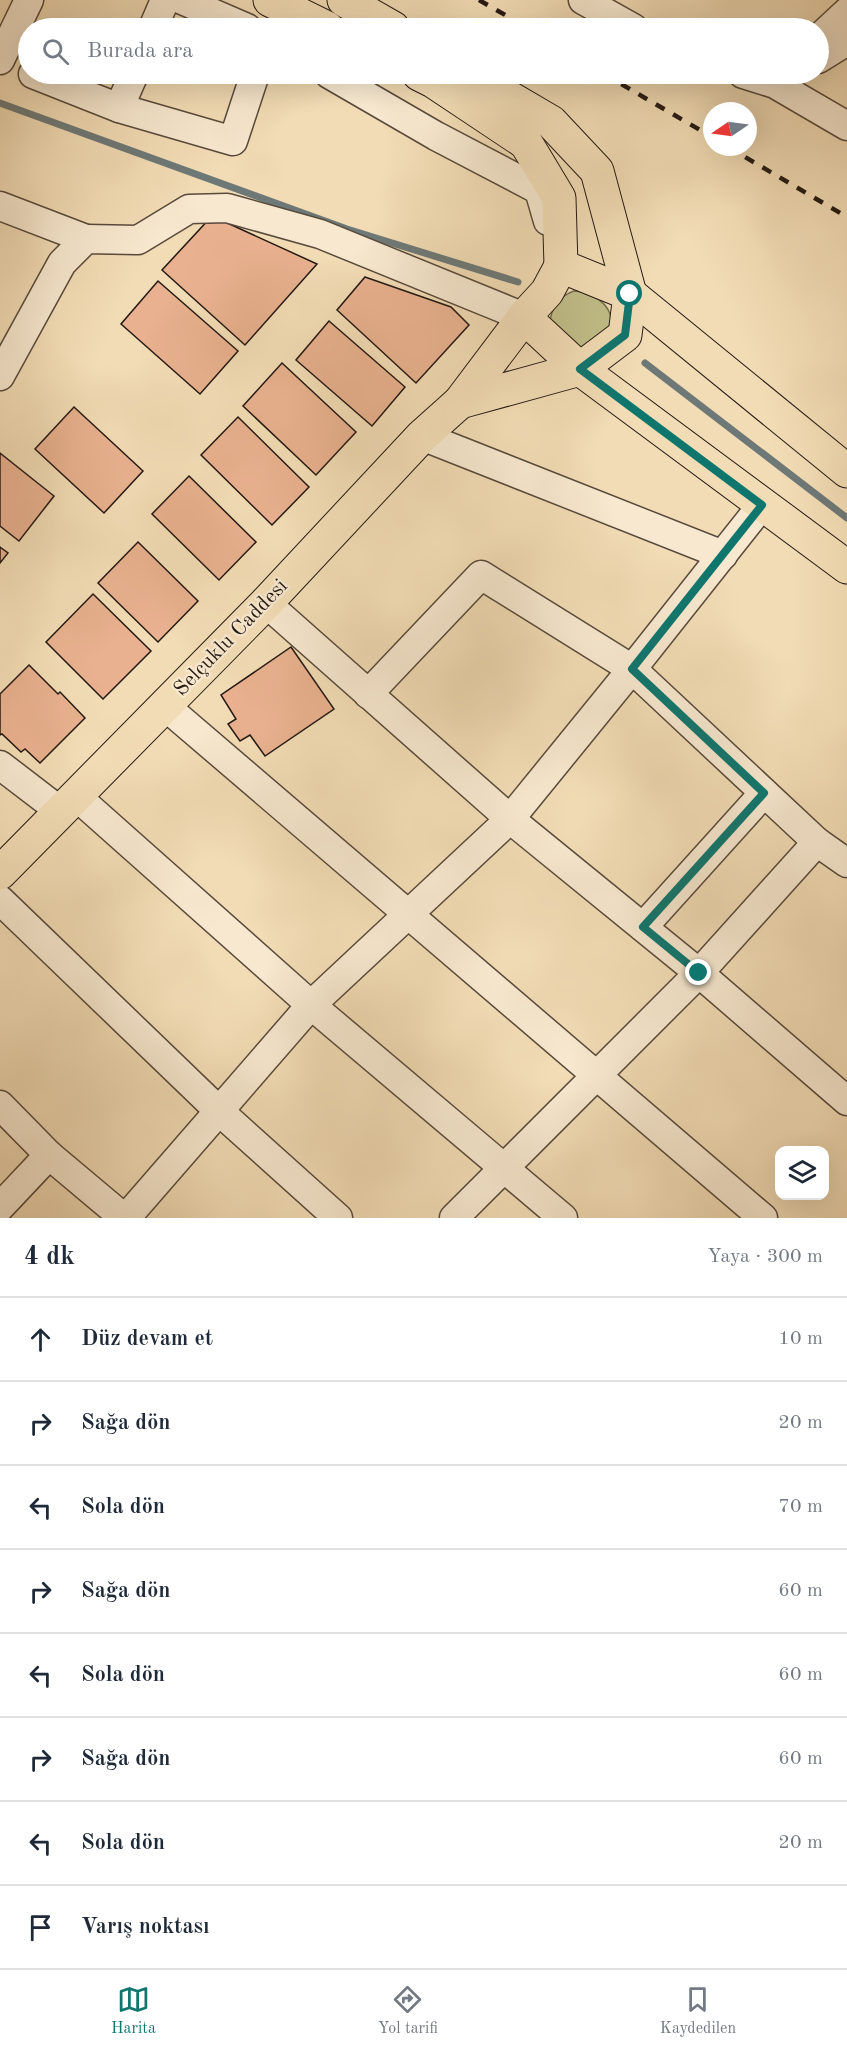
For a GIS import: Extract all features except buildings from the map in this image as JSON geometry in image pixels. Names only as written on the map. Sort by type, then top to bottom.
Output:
[{"type":"main road","points":[[270,0],[307,18]]},
{"type":"main road","points":[[344,0],[376,18]]},
{"type":"main road","points":[[438,84],[526,143],[559,198],[561,266],[630,294],[847,471]]},
{"type":"main road","points":[[486,84],[551,122],[597,171],[630,294],[625,335],[580,369]]},
{"type":"main road","name":"Selçuklu Caddesi","points":[[0,873],[266,603],[422,436],[460,402],[524,317],[547,292],[561,266]]},
{"type":"main road","points":[[524,317],[580,369],[847,567]]},
{"type":"main road","name":"Selçuklu Caddesi","points":[[460,402],[580,369]]},
{"type":"street","points":[[20,18],[29,0]]},
{"type":"street","points":[[157,18],[165,0]]},
{"type":"street","points":[[182,0],[224,18]]},
{"type":"street","points":[[583,0],[615,18]]},
{"type":"street","points":[[829,29],[847,12]]},
{"type":"street","points":[[18,23],[0,60],[18,68]]},
{"type":"street","points":[[829,53],[847,41]]},
{"type":"street","points":[[58,84],[119,108],[233,141],[252,84]]},
{"type":"street","points":[[119,108],[130,84]]},
{"type":"street","points":[[345,84],[436,136],[539,190],[561,266]]},
{"type":"street","points":[[793,84],[847,126]]},
{"type":"street","points":[[0,206],[87,239],[138,240],[189,209],[227,208],[320,234],[524,317]]},
{"type":"street","points":[[0,376],[62,263],[87,239]]},
{"type":"street","points":[[422,436],[723,555]]},
{"type":"street","points":[[0,1105],[49,1155],[125,1218],[311,1005],[510,819],[762,505]]},
{"type":"street","points":[[368,694],[481,575],[632,669],[817,843],[847,863]]},
{"type":"street","points":[[266,603],[510,819],[699,973],[846,1100]]},
{"type":"street","points":[[165,706],[763,1218]]},
{"type":"street","points":[[0,765],[68,804],[563,1218]]},
{"type":"street","points":[[643,927],[764,793]]},
{"type":"street","points":[[454,1218],[699,973],[817,843]]},
{"type":"street","points":[[0,900],[219,1111],[338,1218]]},
{"type":"street","points":[[0,1207],[49,1155]]},
{"type":"shaded area","points":[[574,291],[597,298],[603,303],[611,317],[607,333],[583,350],[550,320],[558,302]]},
{"type":"waterway","points":[[0,103],[347,229],[518,282]]},
{"type":"waterway","points":[[645,363],[847,518]]},
{"type":"railway","points":[[479,0],[510,18]]},
{"type":"railway","points":[[621,84],[703,132]]},
{"type":"railway","points":[[743,156],[847,217]]},
{"type":"route","points":[[630,294],[625,335],[580,369],[762,505],[632,669],[764,793],[643,927],[699,973]]}]
